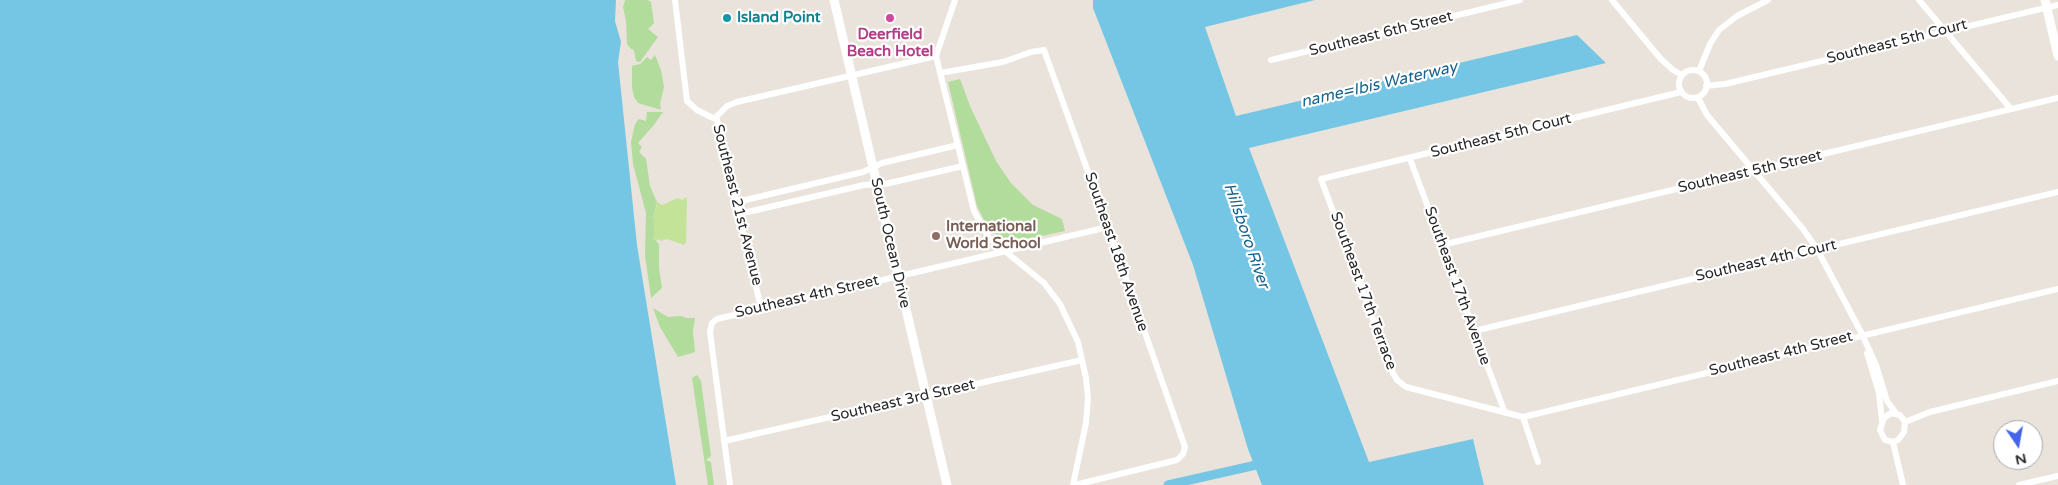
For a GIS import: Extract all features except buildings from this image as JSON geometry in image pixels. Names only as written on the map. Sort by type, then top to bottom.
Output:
[{"type":"main road","name":"South Ocean Drive","points":[[834,0],[947,485]]},
{"type":"main road","points":[[2046,4],[2058,56]]},
{"type":"street","name":"Southeast 21st Avenue","points":[[675,0],[687,101],[697,110],[715,118],[719,124],[761,308]]},
{"type":"street","points":[[955,0],[936,56],[974,211],[989,238],[1044,283],[1060,304],[1078,342],[1088,398],[1086,423],[1074,485]]},
{"type":"street","name":"Southeast 6th Street","points":[[1271,60],[1520,0]]},
{"type":"street","points":[[1612,0],[1660,58],[1673,70],[1682,75]]},
{"type":"street","points":[[1699,71],[1710,44],[1719,30],[1737,16],[1768,0]]},
{"type":"street","points":[[1919,0],[2011,109]]},
{"type":"street","name":"Southeast 5th Court","points":[[1706,86],[1725,84],[1945,31],[2046,4],[2058,5]]},
{"type":"street","name":"Southeast 18th Avenue","points":[[940,73],[1003,62],[1031,52],[1044,50],[1185,447],[1183,454],[1177,460],[1074,485]]},
{"type":"street","points":[[715,118],[727,106],[737,102],[936,56]]},
{"type":"street","points":[[1691,69],[1699,71],[1704,77],[1706,86],[1703,95],[1698,98],[1689,99],[1681,92],[1679,82],[1682,75],[1691,69]]},
{"type":"street","name":"Southeast 5th Court","points":[[1321,179],[1681,92]]},
{"type":"street","points":[[1698,98],[1707,115],[1803,229],[1817,249],[1862,334],[1876,365],[1887,401],[1905,422],[1904,432],[1898,440],[1893,442],[1882,437],[1879,393],[1862,334]]},
{"type":"street","name":"Southeast 5th Street","points":[[1442,245],[2058,98]]},
{"type":"street","points":[[737,202],[863,172],[882,163],[958,145]]},
{"type":"street","name":"Southeast 17th Avenue","points":[[1410,158],[1505,414]]},
{"type":"street","points":[[739,214],[864,185],[963,166]]},
{"type":"street","name":"Southeast 17th Terrace","points":[[1321,179],[1393,374],[1397,380],[1406,387],[1505,414]]},
{"type":"street","name":"Southeast 4th Court","points":[[1474,331],[2058,192]]},
{"type":"street","name":"Southeast 4th Street","points":[[724,440],[710,332],[712,323],[717,319],[1108,227]]},
{"type":"street","name":"Southeast 4th Street","points":[[1505,414],[1523,417],[1862,334],[2058,289]]},
{"type":"street","name":"Southeast 3rd Street","points":[[724,440],[1082,360]]},
{"type":"street","points":[[1905,422],[1930,412],[2058,381]]},
{"type":"street","points":[[1882,422],[1887,415],[1896,413]]},
{"type":"street","points":[[1523,417],[1538,462]]},
{"type":"street","points":[[724,440],[730,485]]},
{"type":"street","points":[[1893,442],[1903,485]]},
{"type":"street","points":[[2019,485],[2058,476]]},
{"type":"green space","points":[[625,0],[648,0],[651,2],[654,23],[648,29],[658,37],[640,62],[636,61],[634,50],[627,44],[623,7]]},
{"type":"green space","points":[[655,55],[661,70],[664,87],[660,104],[661,109],[638,103],[634,97],[632,87],[632,66],[640,64],[647,57],[651,60]]},
{"type":"green space","points":[[960,79],[970,106],[996,161],[1011,183],[1033,205],[1062,219],[1065,231],[1005,244],[987,226],[977,206],[948,82]]},
{"type":"green space","points":[[647,112],[663,112],[638,143],[642,147],[639,152],[646,159],[650,186],[657,202],[654,215],[655,235],[653,238],[659,244],[659,268],[662,288],[651,298],[645,256],[646,213],[633,164],[631,142],[635,124],[639,119],[646,121]]},
{"type":"green space","points":[[687,197],[686,242],[684,245],[667,239],[656,241],[653,238],[655,231],[653,229],[655,227],[652,217],[657,206],[655,204],[657,202],[662,205],[678,198],[682,200]]},
{"type":"green space","points":[[653,308],[668,317],[682,316],[695,318],[693,331],[695,352],[678,357],[660,327]]},
{"type":"green space","points":[[697,375],[701,381],[711,456],[706,460],[711,462],[714,485],[708,485],[692,378]]},
{"type":"water","points":[[0,0],[616,0],[615,21],[621,42],[618,62],[637,245],[676,485],[0,485]]},
{"type":"water","points":[[1093,0],[1315,0],[1205,27],[1236,116],[1577,35],[1606,63],[1249,148],[1369,462],[1473,439],[1484,485],[1262,485],[1248,449],[1193,265],[1093,8]]},
{"type":"waterway","points":[[1168,485],[1265,463]]},
{"type":"place","name":"Island Point","points":[[727,18]]},
{"type":"place","name":"Deerfield Beach Hotel","points":[[890,18]]},
{"type":"place","name":"International World School","points":[[936,236]]},
{"type":"water label","name":"name=Ibis Waterway","points":[[1379,85]]},
{"type":"water label","name":"Hillsboro River","points":[[1246,236]]}]
